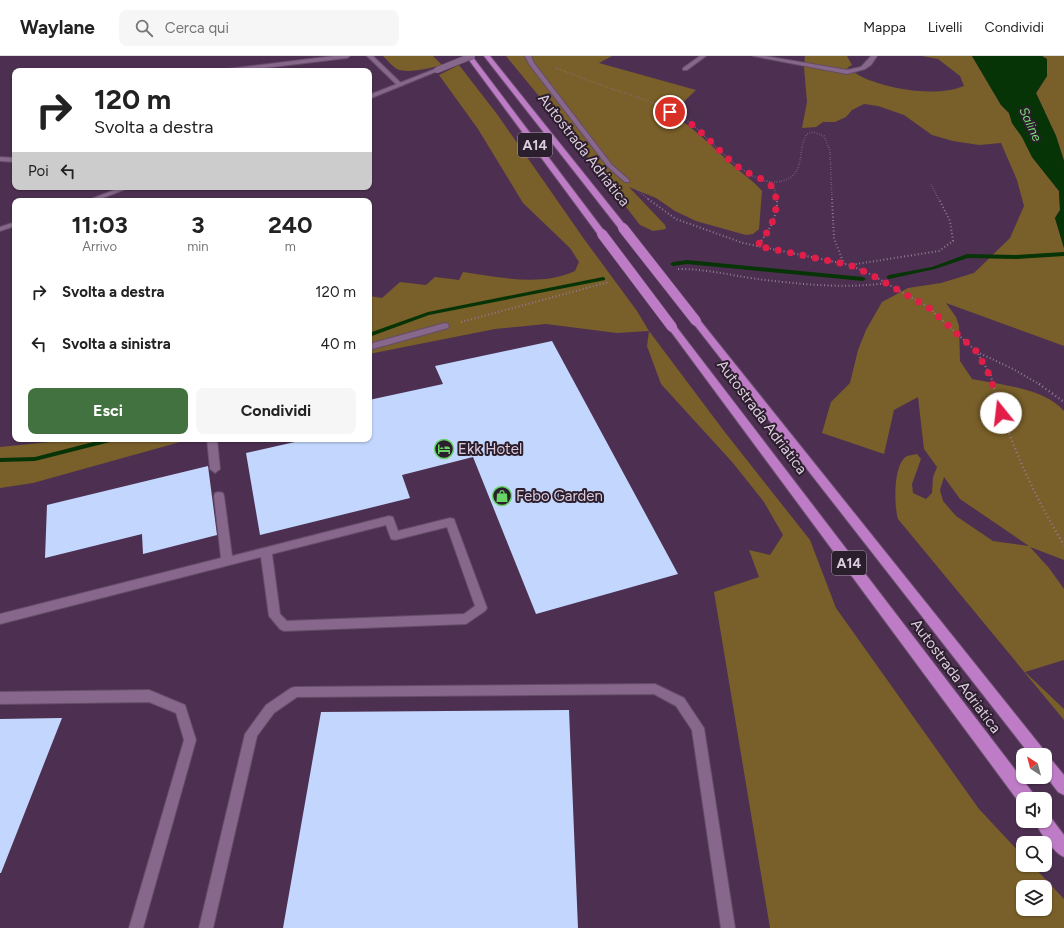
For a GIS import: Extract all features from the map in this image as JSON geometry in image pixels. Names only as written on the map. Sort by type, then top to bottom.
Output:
[{"type":"highway","name":"Autostrada Adriatica","points":[[468,56],[1021,792]]},
{"type":"highway","name":"Autostrada Adriatica","points":[[487,56],[1033,748]]},
{"type":"highway","points":[[1052,772],[1064,787]]},
{"type":"highway","points":[[1048,828],[1064,849]]},
{"type":"street","points":[[252,68],[347,56]]},
{"type":"street","points":[[370,56],[400,85]]},
{"type":"street","points":[[372,96],[472,56]]},
{"type":"street","points":[[685,69],[703,56]]},
{"type":"street","points":[[756,56],[847,72],[860,70],[869,64],[874,56]]},
{"type":"street","points":[[529,58],[610,166],[627,181]]},
{"type":"street","points":[[0,160],[12,160]]},
{"type":"street","points":[[97,198],[120,190]]},
{"type":"street","points":[[0,228],[12,225]]},
{"type":"street","points":[[372,347],[445,326]]},
{"type":"street","points":[[212,442],[215,469]]},
{"type":"street","points":[[219,496],[227,561]]},
{"type":"street","points":[[0,619],[266,551],[389,520],[395,536],[450,522],[481,608],[466,619],[284,626],[275,616],[266,551]]},
{"type":"street","points":[[206,928],[251,734],[270,709],[295,692],[655,689],[680,702],[698,728],[728,928]]},
{"type":"street","points":[[0,698],[149,696],[181,709],[190,740],[136,928]]},
{"type":"path","points":[[529,58],[662,107],[696,127],[721,152],[741,169],[755,177],[767,181],[779,182],[795,175],[800,165],[802,138],[806,134],[812,132],[824,136],[830,151],[834,238],[844,264]]},
{"type":"path","points":[[627,181],[652,203],[676,219],[743,243],[850,265],[887,283],[928,307],[977,352],[1020,373],[1053,392],[1064,402]]},
{"type":"path","points":[[757,246],[770,229],[775,214],[776,199],[774,188],[767,181]]},
{"type":"path","points":[[850,265],[939,251],[953,241],[950,221],[931,184]]},
{"type":"path","points":[[673,269],[701,269],[757,279],[802,283],[864,286],[887,283]]},
{"type":"path","points":[[445,326],[609,282]]},
{"type":"path","points":[[977,352],[990,376],[1001,413],[1020,464],[1064,545]]},
{"type":"shaded area","points":[[383,56],[433,56],[442,65],[432,68],[407,71],[395,68]]},
{"type":"shaded area","points":[[506,56],[612,56],[599,63],[696,90],[671,114],[702,137],[730,163],[755,183],[762,191],[759,229],[753,234],[746,235],[696,221],[675,211],[656,198],[629,187],[665,225],[666,229],[653,231],[640,225],[566,129]]},
{"type":"shaded area","points":[[805,56],[847,56],[852,65],[847,68],[869,80],[891,87],[929,92],[954,89],[964,86],[960,76],[938,59],[922,56],[972,56],[1001,105],[1009,113],[1012,123],[1022,137],[1032,157],[1059,191],[1060,210],[1055,218],[1064,248],[1064,346],[946,303],[956,317],[959,326],[960,361],[972,379],[1034,392],[1055,403],[1064,411],[1064,560],[1030,547],[1049,568],[1064,589],[1064,660],[1025,672],[1064,709],[1064,720],[898,519],[895,495],[897,476],[902,460],[907,456],[917,454],[921,459],[912,484],[913,493],[926,499],[932,493],[933,477],[937,467],[924,449],[918,397],[894,410],[884,454],[822,433],[831,402],[850,383],[858,350],[866,330],[882,302],[908,288],[941,283],[974,273],[1010,238],[1024,206],[1017,180],[1001,143],[979,145],[953,141],[932,135],[904,115],[878,106],[864,104],[852,110],[846,117],[835,122],[823,122],[816,127],[802,128],[807,102],[804,67]],"holes":[[[944,477],[960,499],[1029,546],[993,541],[956,516],[943,501],[940,490]]]},
{"type":"shaded area","points":[[1042,56],[1064,56],[1064,161],[1056,136],[1036,93],[1047,76],[1047,59]]},
{"type":"shaded area","points":[[459,65],[497,114],[584,239],[637,311],[649,331],[617,333],[546,324],[495,329],[372,353],[372,296],[382,298],[400,282],[426,285],[435,277],[459,280],[463,272],[505,278],[534,280],[562,276],[575,271],[579,262],[570,248],[523,203],[478,129],[439,75]]},
{"type":"shaded area","points":[[649,331],[724,431],[810,540],[836,608],[979,809],[1016,849],[1016,872],[1039,872],[1046,880],[1016,880],[1016,916],[1052,916],[1052,886],[1064,899],[1064,928],[770,928],[714,592],[759,577],[749,550],[770,555],[783,535],[764,502],[733,463],[661,384],[647,346]]},
{"type":"shaded area","points":[[50,442],[180,442],[33,483],[0,488],[0,447]]},
{"type":"water","name":"Saline","points":[[972,56],[1042,56],[1047,59],[1047,76],[1036,93],[1056,136],[1064,161],[1064,248],[1055,218],[1060,210],[1059,191],[1032,157],[1022,137],[1012,123],[1009,113],[1001,105]]},
{"type":"building","points":[[552,341],[678,574],[536,614],[473,457],[402,475],[410,498],[260,535],[246,453],[295,442],[372,442],[372,399],[443,384],[435,366]]},
{"type":"building","points":[[208,466],[217,535],[143,554],[142,534],[45,558],[47,505]]},
{"type":"building","points":[[569,710],[578,928],[283,928],[321,712]]},
{"type":"building","points":[[62,718],[1,873],[0,873],[0,719]]},
{"type":"waterway","points":[[889,277],[933,268],[967,256],[1016,257],[1064,254]]},
{"type":"waterway","points":[[673,264],[687,262],[863,279]]},
{"type":"waterway","points":[[372,334],[428,314],[603,279]]},
{"type":"waterway","points":[[0,460],[35,459],[102,442]]},
{"type":"place","name":"Ekk Hotel","points":[[444,449]]},
{"type":"place","name":"Febo Garden","points":[[502,496]]},
{"type":"route","points":[[670,112],[696,127],[721,152],[741,169],[755,177],[767,181],[774,188],[776,199],[775,214],[770,229],[757,246],[850,265],[898,289],[928,307],[977,352],[990,376],[1001,413]]}]
